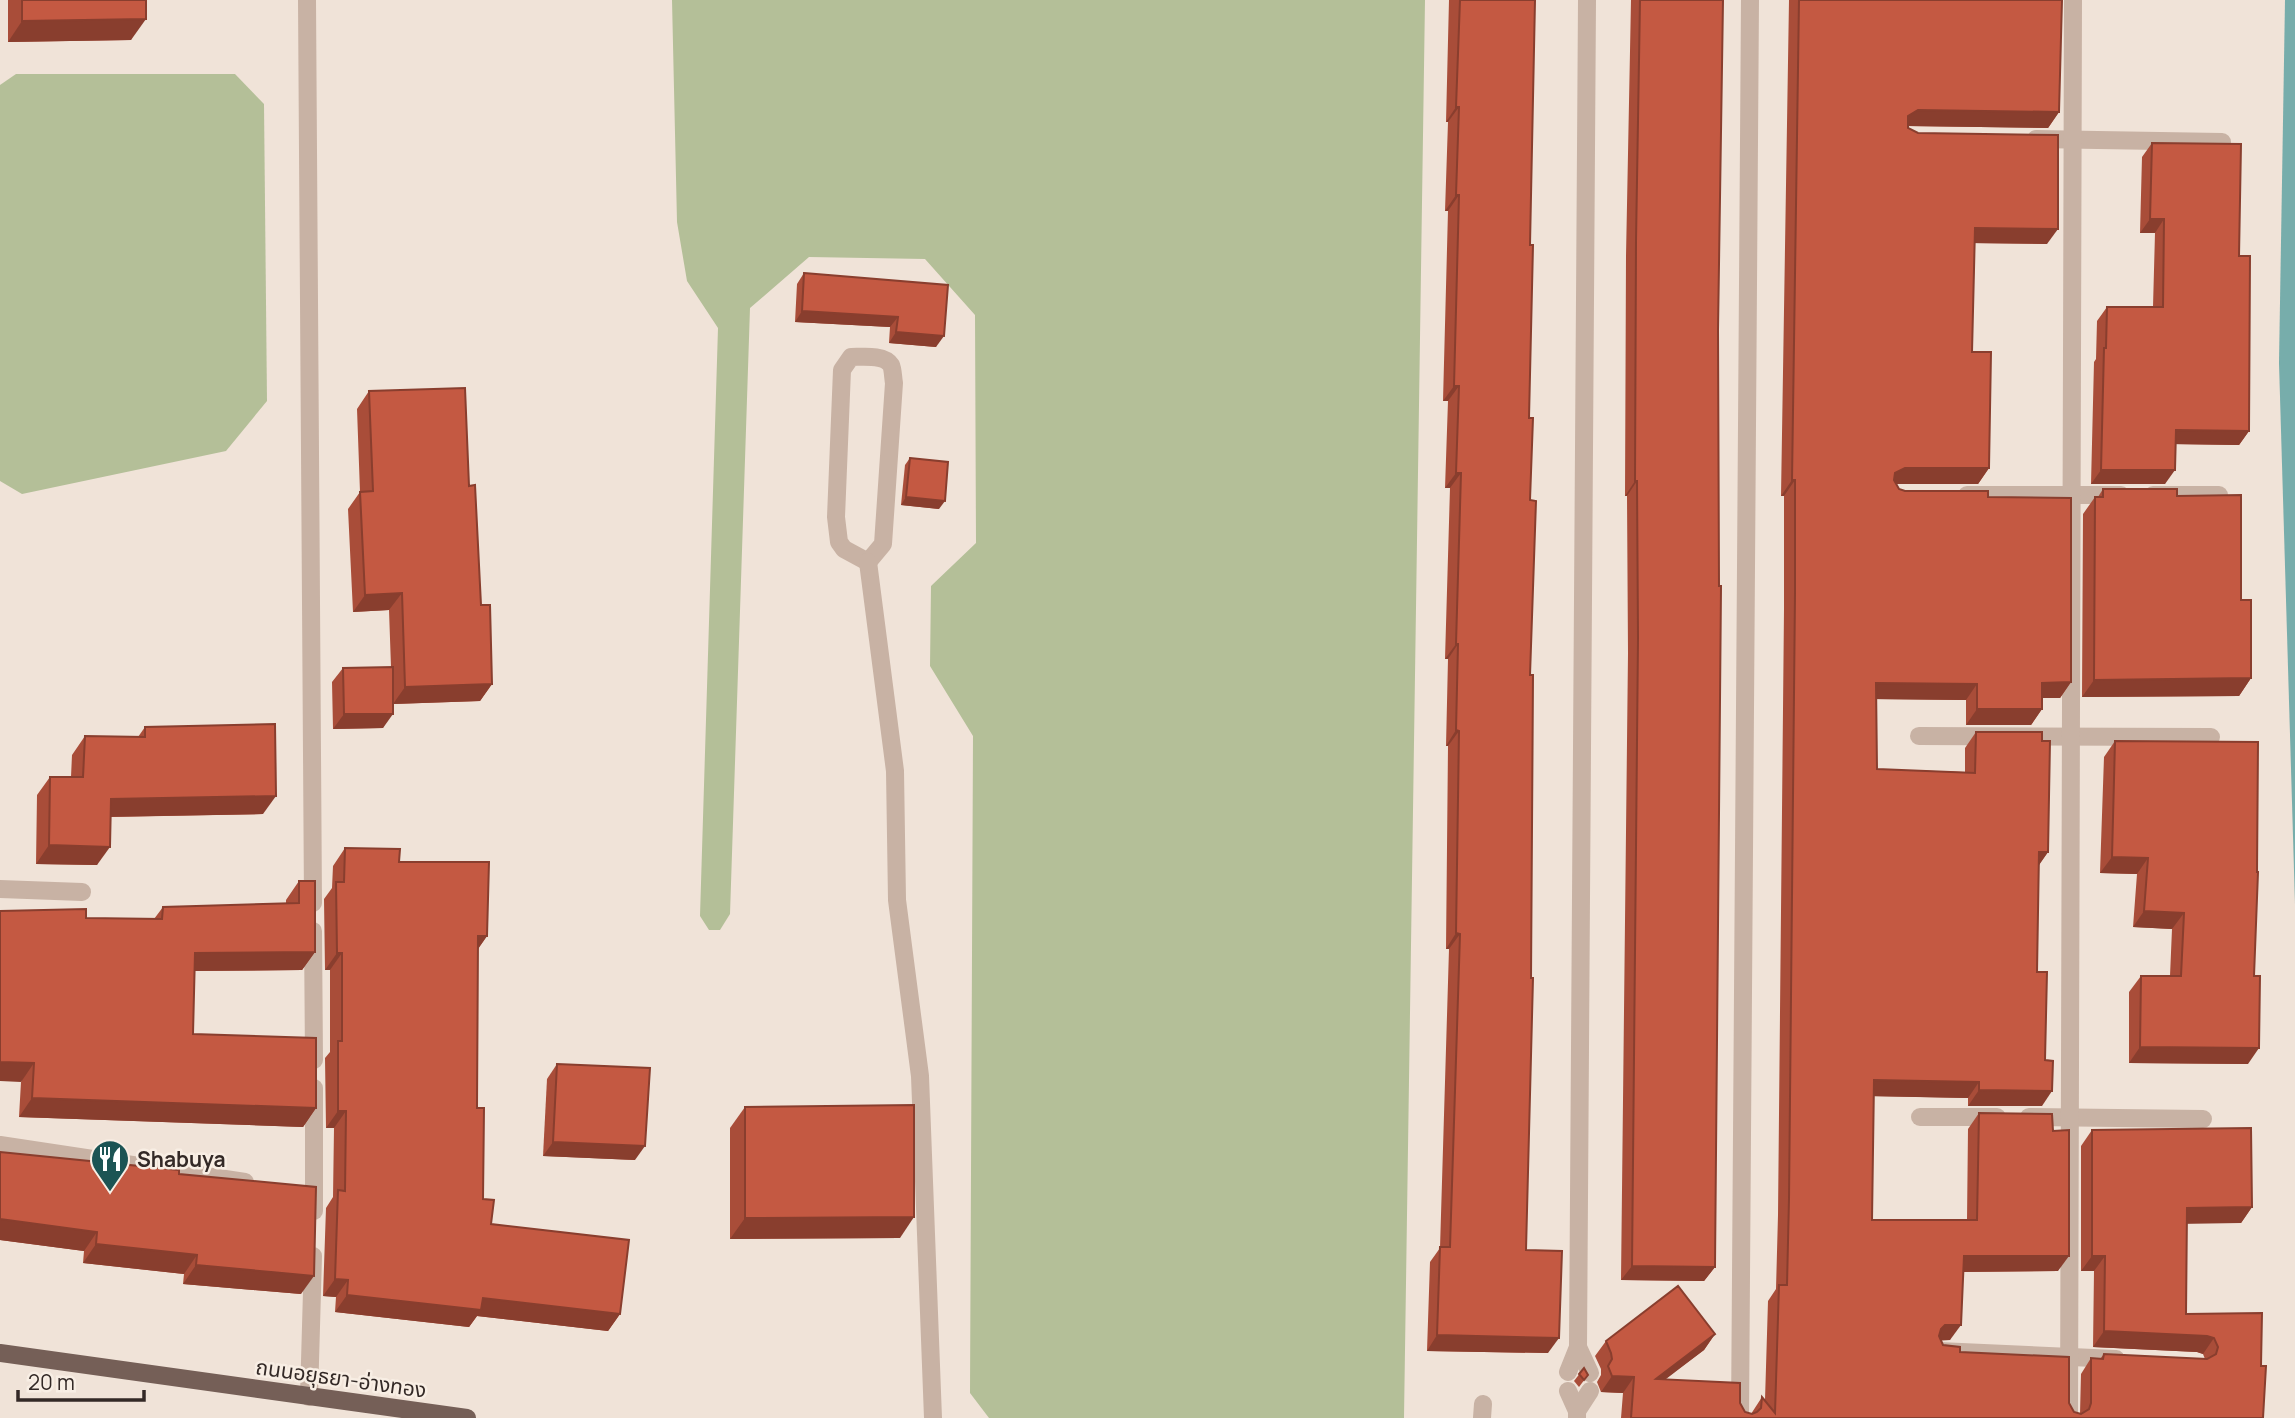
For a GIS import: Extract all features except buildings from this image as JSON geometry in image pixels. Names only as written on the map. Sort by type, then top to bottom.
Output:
[{"type":"main road","name":"ถนนอยุธยา-อ่างทอง","points":[[0,1353],[467,1418]]},
{"type":"street","points":[[307,0],[309,1397]]},
{"type":"street","points":[[1577,1414],[1590,1382],[1578,1347],[1587,0]]},
{"type":"street","points":[[1740,1418],[1750,0]]},
{"type":"street","points":[[2069,1418],[2073,0]]},
{"type":"street","points":[[2018,138],[2222,142]]},
{"type":"street","points":[[867,562],[844,549],[839,542],[836,517],[842,370],[851,357],[872,357],[885,361],[891,366],[894,383],[883,544],[867,562],[895,771],[897,900],[920,1076],[933,1418]]},
{"type":"street","points":[[1948,495],[2219,495]]},
{"type":"street","points":[[1919,736],[2211,737]]},
{"type":"street","points":[[0,889],[82,892]]},
{"type":"street","points":[[1920,1117],[2203,1119]]},
{"type":"street","points":[[0,1144],[260,1184]]},
{"type":"street","points":[[1568,1372],[1578,1347]]},
{"type":"street","points":[[1939,1351],[2133,1360]]},
{"type":"street","points":[[1568,1391],[1577,1414]]},
{"type":"green space","points":[[672,0],[1425,0],[1404,1418],[989,1418],[970,1393],[973,736],[930,666],[931,586],[976,543],[975,315],[925,259],[809,257],[750,308],[730,914],[720,930],[709,930],[700,916],[718,328],[687,281],[677,222]]},
{"type":"green space","points":[[16,74],[235,74],[264,104],[267,401],[226,451],[22,494],[0,481],[0,85]]},
{"type":"water","points":[[2285,0],[2295,0],[2295,904],[2279,363]]},
{"type":"place","name":"Shabuya","points":[[110,1193]]}]
